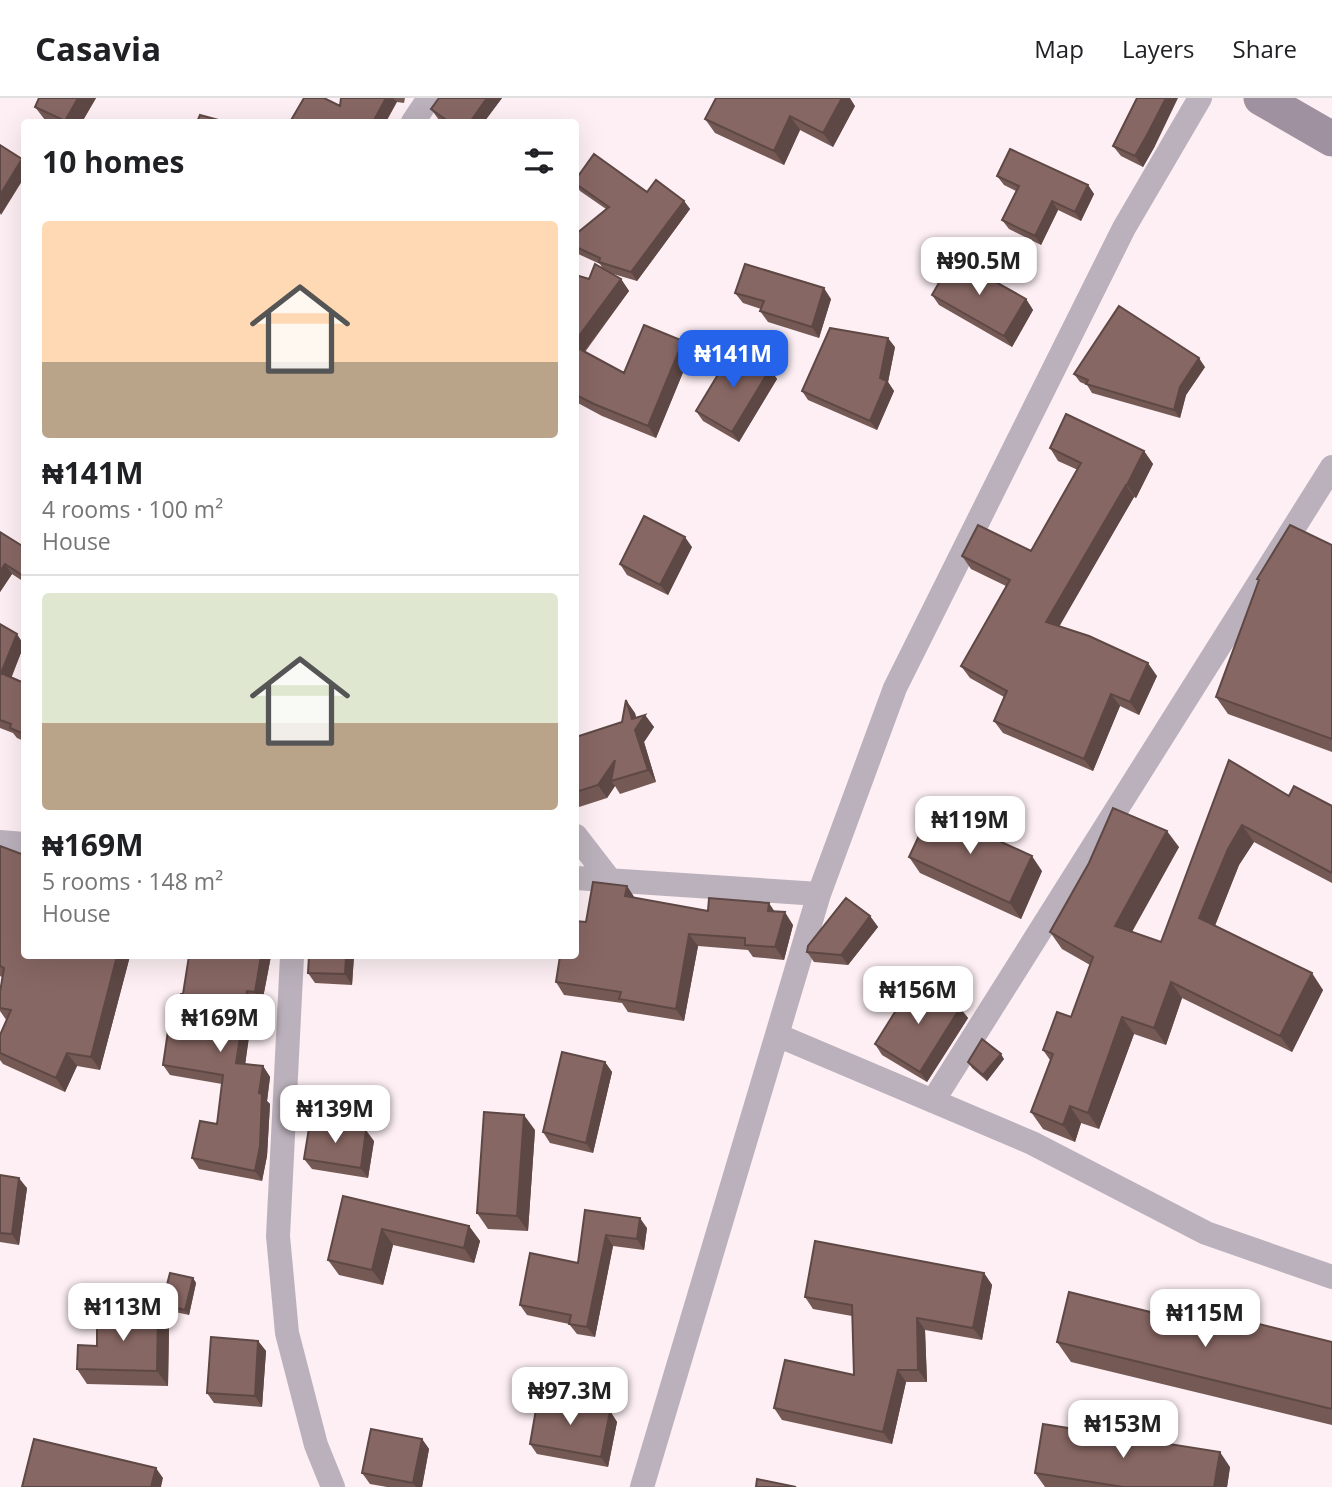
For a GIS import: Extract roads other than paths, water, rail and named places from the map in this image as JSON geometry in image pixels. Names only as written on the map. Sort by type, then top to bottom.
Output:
[{"type":"street","points":[[415,119],[429,98]]},
{"type":"street","points":[[642,1487],[819,894],[895,688],[1124,228],[1200,98]]},
{"type":"street","points":[[1261,98],[1332,139]]},
{"type":"street","points":[[933,1101],[1332,467]]},
{"type":"street","points":[[579,840],[610,880]]},
{"type":"street","points":[[0,842],[21,844]]},
{"type":"street","points":[[579,878],[819,894]]},
{"type":"street","points":[[292,959],[278,1236],[287,1333],[316,1445],[334,1487]]},
{"type":"street","points":[[777,1035],[1032,1143],[1206,1233],[1332,1277]]}]
